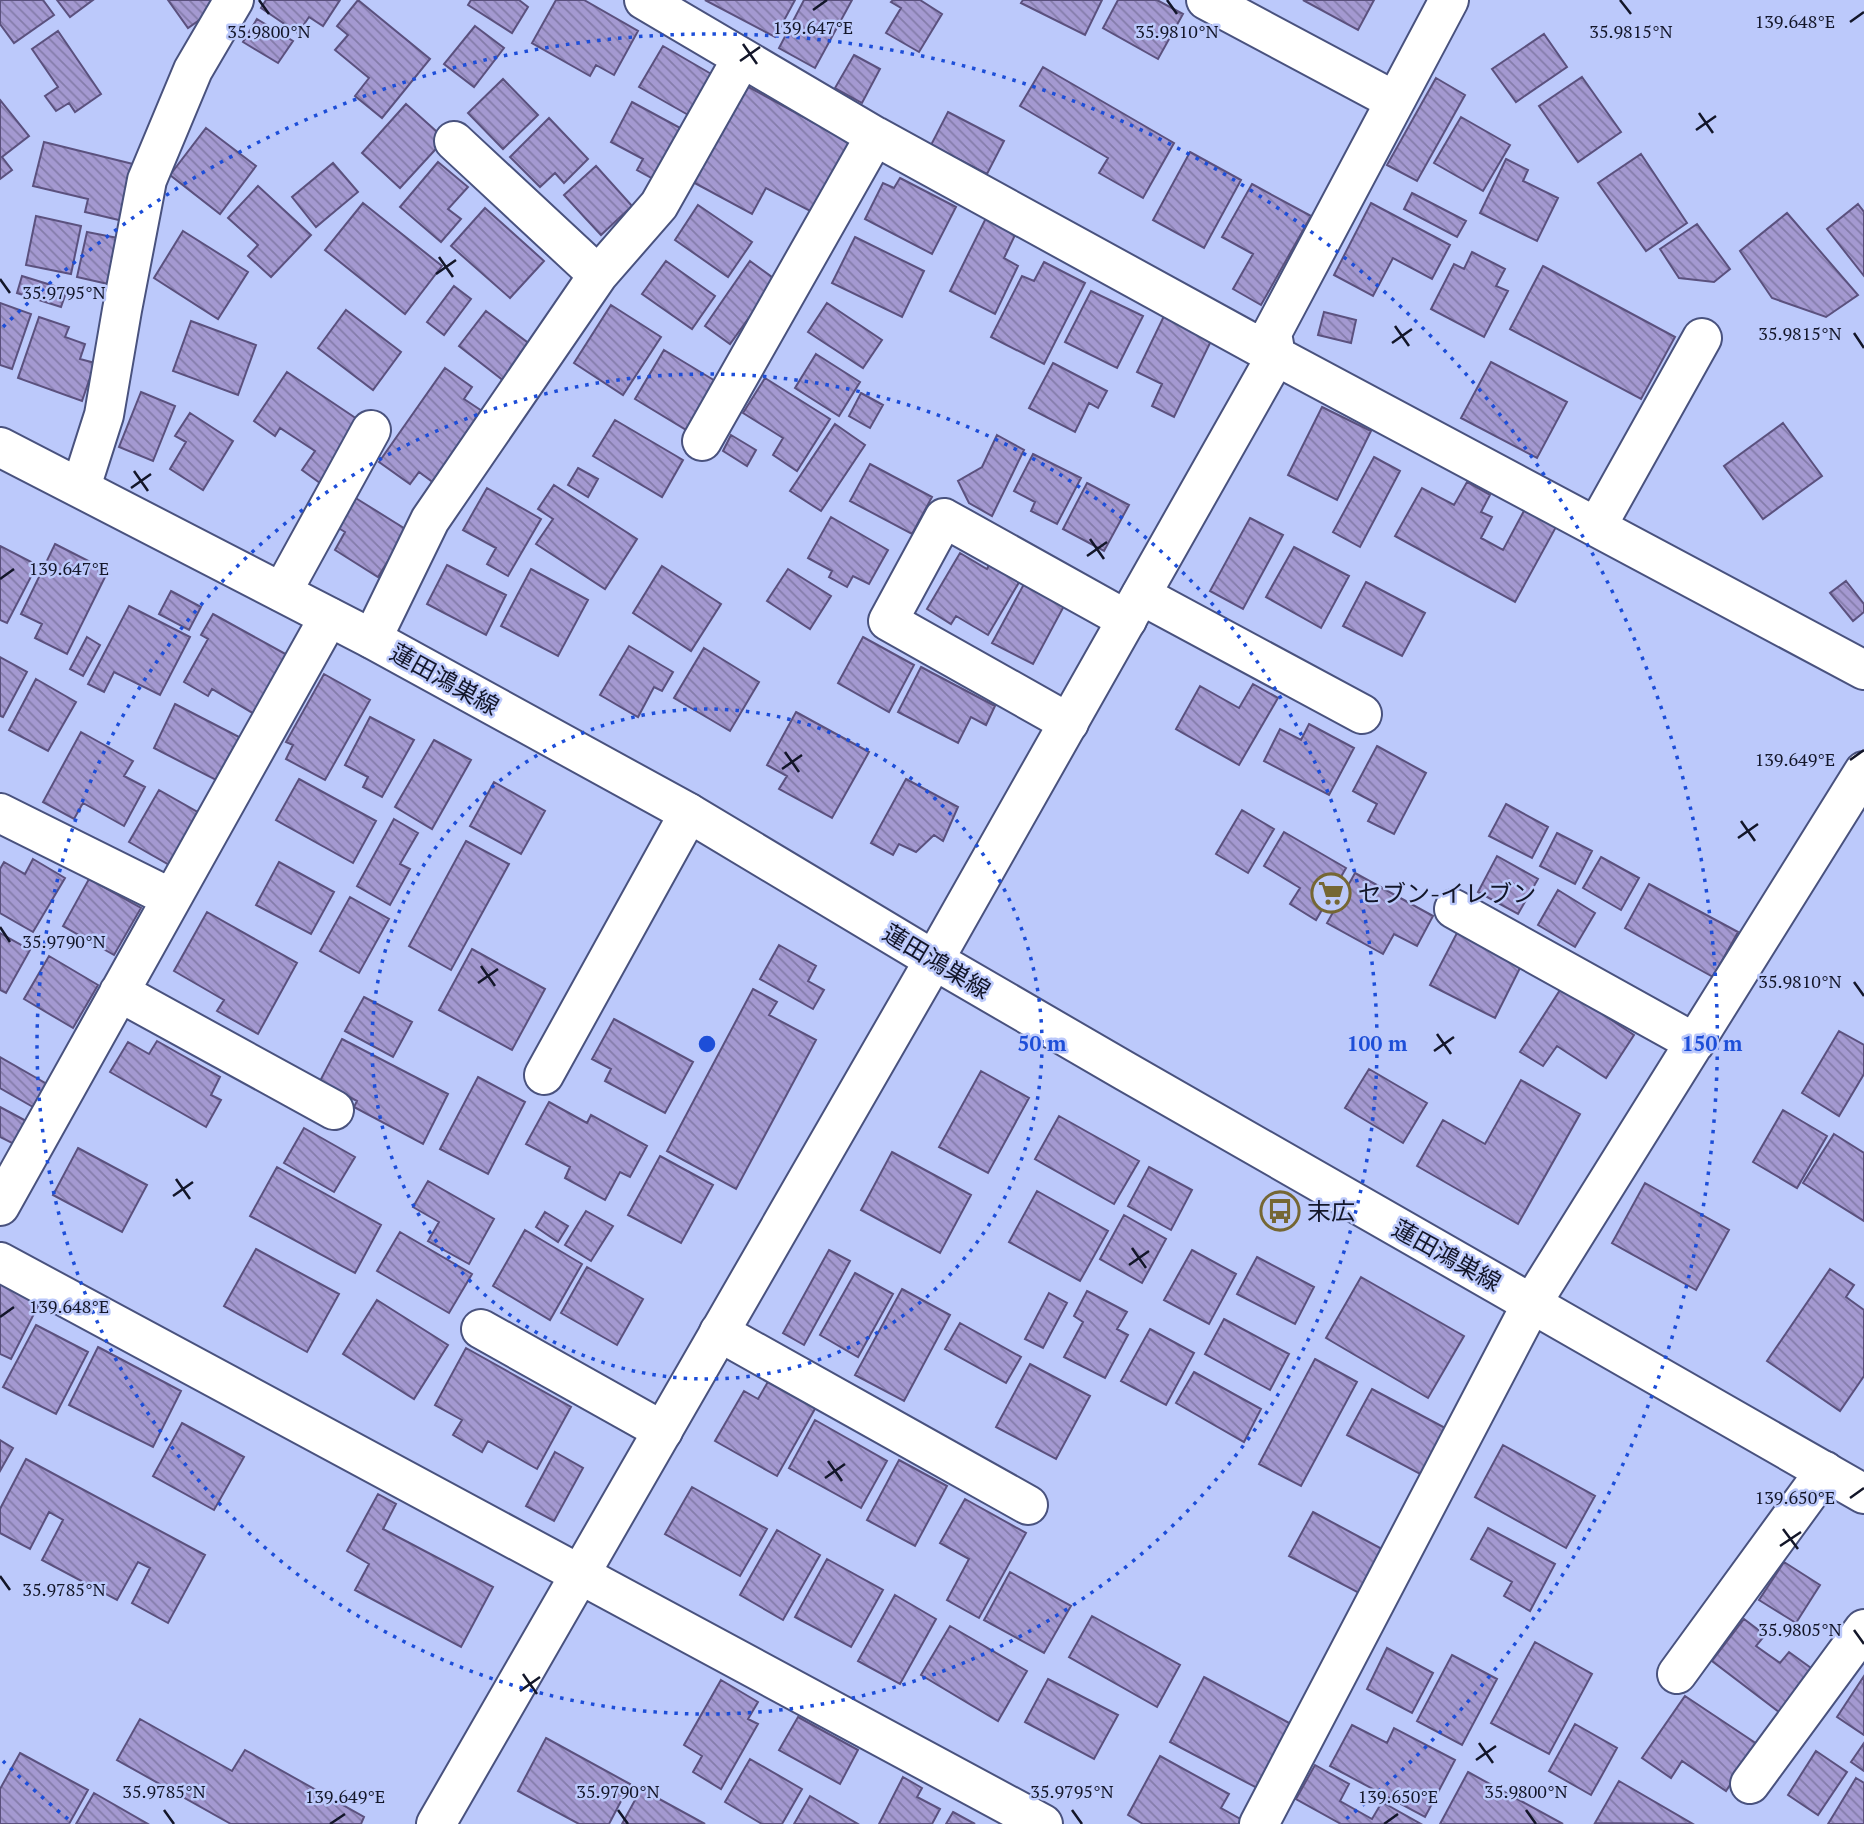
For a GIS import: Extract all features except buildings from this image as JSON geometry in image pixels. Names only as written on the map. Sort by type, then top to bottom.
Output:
[{"type":"street","points":[[81,488],[104,415],[147,180],[193,70],[234,0]]},
{"type":"street","points":[[1206,0],[1395,101]]},
{"type":"street","points":[[441,1823],[580,1574],[934,960],[1276,356],[1272,333],[1449,0]]},
{"type":"street","points":[[668,6],[742,58],[875,136],[1276,356],[1864,670]]},
{"type":"street","points":[[372,639],[430,520],[598,275],[659,205],[742,58]]},
{"type":"street","points":[[702,441],[875,136]]},
{"type":"street","points":[[454,141],[598,275]]},
{"type":"street","points":[[1597,526],[1702,338]]},
{"type":"street","points":[[282,592],[371,430]]},
{"type":"street","name":"蓮田鴻巣線","points":[[0,447],[372,639],[689,813],[934,960],[1864,1494]]},
{"type":"street","points":[[1069,723],[888,621],[944,518],[1362,714]]},
{"type":"street","points":[[0,1206],[329,617]]},
{"type":"street","points":[[1259,1824],[1532,1303],[1864,771]]},
{"type":"street","points":[[0,813],[171,898]]},
{"type":"street","points":[[544,1075],[689,813]]},
{"type":"street","points":[[1454,909],[1695,1042]]},
{"type":"street","points":[[120,992],[334,1110]]},
{"type":"street","points":[[0,1262],[1044,1824]]},
{"type":"street","points":[[481,1329],[663,1431]]},
{"type":"street","points":[[719,1332],[1028,1505]]},
{"type":"street","points":[[1677,1674],[1825,1471]]},
{"type":"street","points":[[1751,1784],[1864,1629]]},
{"type":"place","name":"セブン-イレブン","points":[[1331,893]]},
{"type":"place","name":"末広","points":[[1280,1211]]}]
